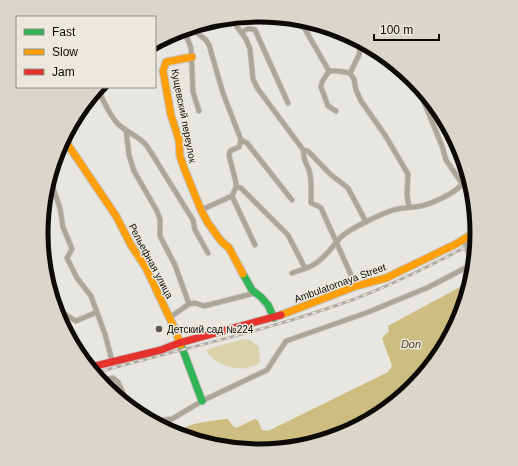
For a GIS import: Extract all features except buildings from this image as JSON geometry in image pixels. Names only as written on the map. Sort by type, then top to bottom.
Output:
[{"type":"street","points":[[235,23],[246,39],[250,49],[252,71],[258,89],[304,151],[308,151],[330,174],[348,188],[366,222]]},
{"type":"street","points":[[304,27],[329,71]]},
{"type":"street","points":[[242,33],[245,29],[250,28],[255,30],[288,103]]},
{"type":"street","points":[[196,32],[206,40],[223,93],[241,140],[239,147],[230,151],[229,155],[236,187],[232,196],[201,210]]},
{"type":"street","points":[[186,35],[191,48],[193,92],[199,111]]},
{"type":"street","points":[[350,74],[359,55],[360,48]]},
{"type":"street","name":"Кущевский переулок","points":[[192,58],[166,62],[163,71],[170,108],[179,140],[180,156],[201,210],[208,223],[222,242],[229,248],[252,290],[268,305],[274,318]]},
{"type":"street","points":[[329,71],[338,70],[350,74],[354,79],[356,90],[361,101],[385,135],[408,174],[407,195],[409,207]]},
{"type":"street","points":[[329,71],[322,82],[321,87],[328,106],[336,112]]},
{"type":"street","points":[[100,94],[118,123],[139,138],[147,146],[192,220],[195,230],[208,253]]},
{"type":"street","points":[[424,103],[442,146],[446,160],[461,182],[464,183]]},
{"type":"street","points":[[126,130],[129,155],[134,171],[157,211],[160,219],[160,236],[175,265],[189,304]]},
{"type":"street","points":[[241,140],[247,143],[292,200]]},
{"type":"street","name":"Рельефная улица","points":[[68,145],[116,216],[131,245],[146,268],[169,318],[202,401]]},
{"type":"street","points":[[304,151],[304,160],[310,171],[311,203],[321,208],[356,286]]},
{"type":"street","points":[[292,273],[314,265],[342,237],[366,222],[391,210],[421,206],[459,189],[464,184]]},
{"type":"street","points":[[236,187],[240,188],[288,234],[305,268]]},
{"type":"street","points":[[53,188],[60,208],[63,227],[72,249],[68,258],[77,278],[91,296],[105,334],[112,361]]},
{"type":"street","points":[[232,196],[255,245]]},
{"type":"street","name":"Ambulatornaya Street","points":[[96,366],[112,361],[119,362],[162,350],[179,343],[274,318],[356,286],[386,278],[470,236]]},
{"type":"street","points":[[464,240],[469,255]]},
{"type":"street","points":[[164,421],[172,420],[202,401],[267,370],[286,341],[373,310],[429,287],[467,267]]},
{"type":"street","points":[[169,318],[189,304],[195,303],[204,306],[255,293]]},
{"type":"street","points":[[64,314],[76,321],[96,312]]},
{"type":"street","points":[[107,379],[113,378],[118,382],[124,395]]},
{"type":"shaded area","points":[[244,339],[250,340],[259,347],[260,362],[254,366],[239,368],[224,365],[211,357],[206,351],[214,347]]},
{"type":"water","name":"Don","points":[[460,287],[463,288],[454,314],[442,339],[418,372],[398,392],[364,416],[340,428],[314,437],[273,444],[245,444],[218,440],[181,429],[204,422],[224,419],[228,419],[236,428],[255,419],[258,421],[262,430],[268,431],[388,372],[392,366],[382,338],[389,331],[388,326]]},
{"type":"railway","points":[[100,372],[255,331],[318,312],[349,301],[413,274],[470,245]]},
{"type":"traffic: fast","points":[[243,274],[252,290],[268,305],[274,318]]},
{"type":"traffic: fast","points":[[181,345],[202,401]]},
{"type":"traffic: slow","points":[[192,57],[166,62],[163,71],[171,115],[179,140],[180,156],[201,210],[221,241],[229,248],[243,274]]},
{"type":"traffic: slow","points":[[68,145],[116,216],[131,245],[146,268],[181,345]]},
{"type":"traffic: slow","points":[[281,315],[356,286],[386,278],[456,244],[470,235]]},
{"type":"traffic: jam","points":[[96,366],[161,350],[179,343],[281,315]]},
{"type":"place","name":"Детский сад №224","points":[[159,329]]}]
